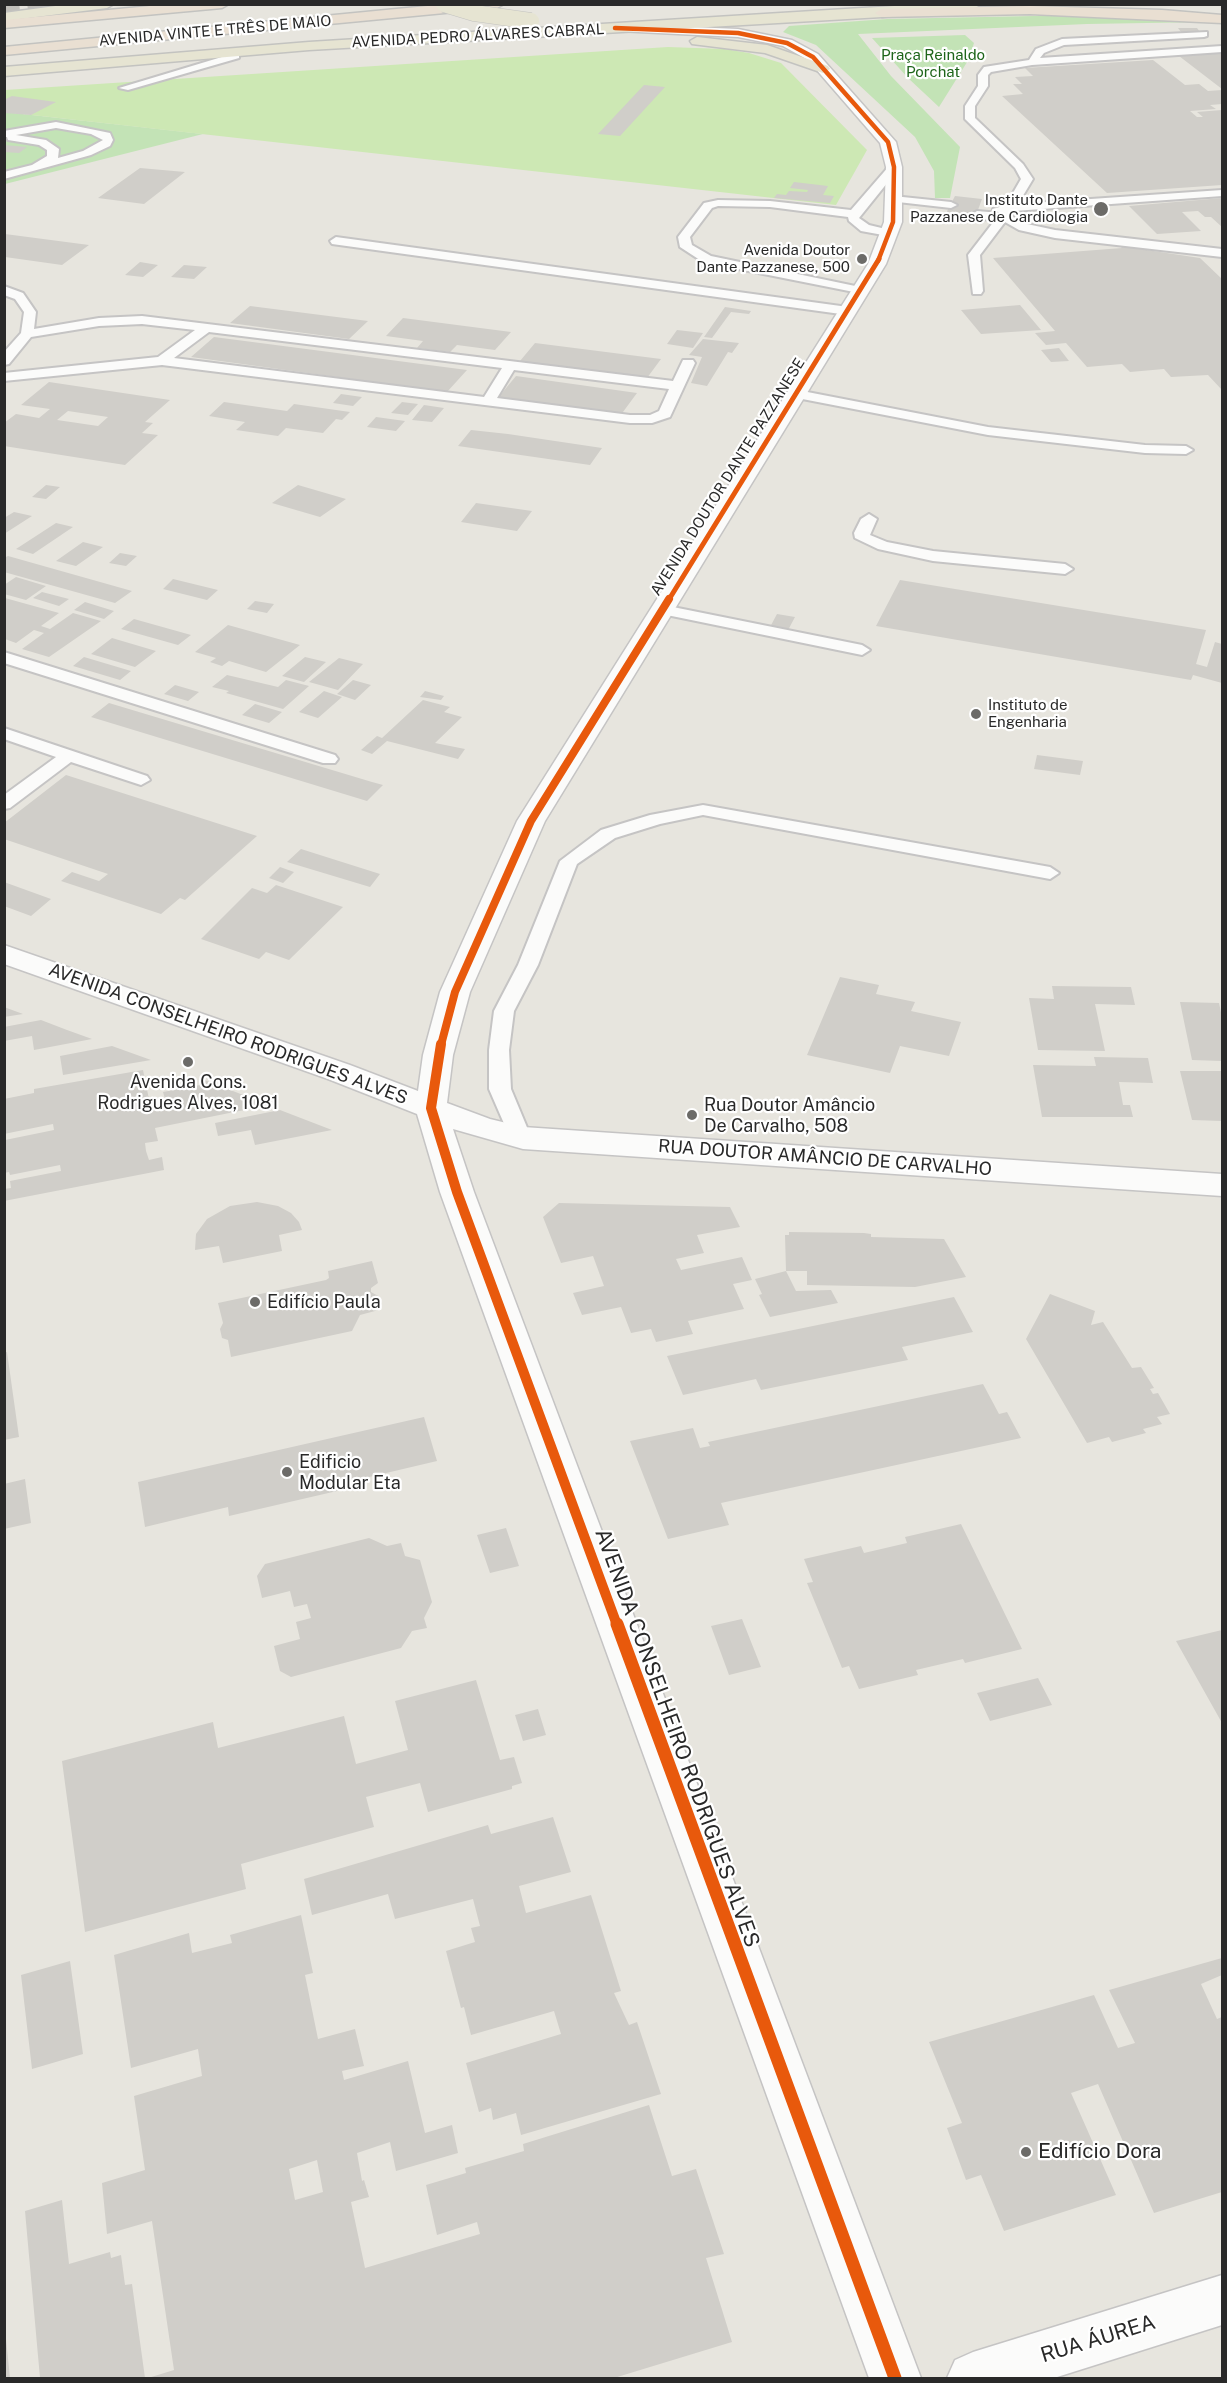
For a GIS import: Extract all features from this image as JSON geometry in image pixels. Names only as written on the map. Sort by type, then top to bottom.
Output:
[{"type":"highway","points":[[4,24],[222,4]]},
{"type":"highway","name":"AVENIDA VINTE E TRÊS DE MAIO","points":[[4,51],[496,4]]},
{"type":"highway","points":[[882,13],[1042,10],[1162,14],[1222,19]]},
{"type":"highway","name":"AVENIDA VINTE E TRÊS DE MAIO","points":[[4,36],[236,14]]},
{"type":"highway","points":[[4,56],[102,42]]},
{"type":"main road","points":[[4,10],[69,4]]},
{"type":"main road","points":[[4,17],[107,4]]},
{"type":"main road","points":[[444,4],[474,13],[531,21],[615,28]]},
{"type":"main road","name":"AVENIDA PEDRO ÁLVARES CABRAL","points":[[4,72],[309,46],[882,13],[975,4]]},
{"type":"main road","points":[[174,57],[703,41],[767,48],[823,69]]},
{"type":"street","name":"AVENIDA DOUTOR DANTE PAZZANESE","points":[[431,1108],[438,1055],[455,992],[531,821],[877,264],[890,234],[894,167],[888,142],[813,57],[799,47],[768,38],[702,30],[615,28]]},
{"type":"street","name":"AVENIDA CONSELHEIRO RODRIGUES ALVES","points":[[4,954],[339,1072],[431,1108],[457,1192],[895,2379]]},
{"type":"street","name":"RUA DOUTOR AMÂNCIO DE CARVALHO","points":[[431,1108],[482,1128],[520,1137],[1222,1185]]},
{"type":"street","name":"RUA ÁUREA","points":[[973,2379],[1222,2300]]},
{"type":"lane","points":[[1032,62],[1040,51],[1062,42],[1204,34]]},
{"type":"lane","points":[[977,291],[974,255],[1006,213],[1027,178],[1019,166],[970,119],[970,106],[983,86],[983,75],[988,69],[1032,62],[1222,49]]},
{"type":"lane","points":[[124,88],[235,56]]},
{"type":"lane","points":[[4,136],[56,125],[92,131],[108,137],[106,144],[87,153],[4,176]]},
{"type":"lane","points":[[4,136],[42,142],[53,149],[53,157],[35,168]]},
{"type":"lane","points":[[854,214],[894,167]]},
{"type":"lane","points":[[978,211],[1006,213],[1222,193]]},
{"type":"lane","points":[[854,214],[770,204],[718,203],[708,206],[684,237],[686,247],[707,259],[860,291]]},
{"type":"lane","points":[[893,203],[948,209]]},
{"type":"lane","points":[[1006,213],[1023,227],[1055,234],[1222,253]]},
{"type":"lane","points":[[854,214],[857,224],[890,234]]},
{"type":"lane","points":[[336,241],[848,311]]},
{"type":"lane","points":[[4,290],[19,296],[30,312],[27,334],[4,361]]},
{"type":"lane","points":[[27,334],[99,322],[142,321],[512,364],[677,386]]},
{"type":"lane","points":[[162,361],[206,328]]},
{"type":"lane","points":[[4,377],[162,361],[630,419],[651,419],[664,414],[688,363]]},
{"type":"lane","points":[[489,400],[512,364]]},
{"type":"lane","points":[[797,394],[926,421],[988,431],[1146,449],[1186,450]]},
{"type":"lane","points":[[869,519],[862,533],[863,538],[883,546],[944,557],[1065,569]]},
{"type":"lane","points":[[663,610],[862,651]]},
{"type":"lane","points":[[4,657],[329,759]]},
{"type":"lane","points":[[4,733],[141,780]]},
{"type":"lane","points":[[4,804],[69,755]]},
{"type":"lane","points":[[520,1137],[500,1089],[499,1050],[504,1011],[528,965],[569,861],[608,834],[657,819],[703,810],[1050,873]]},
{"type":"green space","points":[[1083,15],[1206,22],[1087,24],[858,34],[891,76],[960,147],[950,198],[935,198],[934,171],[915,137],[816,45],[783,32],[789,26],[887,19]]},
{"type":"green space","name":"Praça Reinaldo Porchat","points":[[965,35],[974,43],[969,59],[939,107],[908,78],[872,38]]},
{"type":"green space","points":[[668,47],[724,49],[749,53],[781,63],[867,150],[836,205],[5,112],[5,90]]},
{"type":"green space","points":[[5,112],[203,134],[5,184]]},
{"type":"building","points":[[1178,28],[1197,28],[1200,32],[1181,32]]},
{"type":"building","points":[[1222,53],[1222,89],[1179,56]]},
{"type":"building","points":[[1153,60],[1185,85],[1199,84],[1208,91],[1222,90],[1222,104],[1210,105],[1216,109],[1190,111],[1197,117],[1203,117],[1197,112],[1222,110],[1222,185],[1107,193],[1002,96],[1023,94],[1013,84],[1022,84],[1015,77],[1033,76],[1025,68]]},
{"type":"building","points":[[644,85],[665,87],[620,136],[598,134]]},
{"type":"building","points":[[12,96],[56,102],[31,115],[4,113],[4,100]]},
{"type":"building","points":[[4,145],[27,147],[19,153],[4,152]]},
{"type":"building","points":[[140,168],[185,172],[144,204],[98,198]]},
{"type":"building","points":[[794,182],[828,186],[823,195],[834,196],[830,203],[774,198],[777,194],[786,195],[789,191],[807,192],[808,190],[790,188]]},
{"type":"building","points":[[955,196],[982,199],[975,218],[945,215]]},
{"type":"building","points":[[1222,198],[1222,227],[1211,217],[1205,217],[1198,211],[1182,212],[1201,231],[1157,234],[1129,206]]},
{"type":"building","points":[[5,234],[89,245],[62,265],[5,257]]},
{"type":"building","points":[[1120,246],[1200,258],[1222,279],[1222,390],[1208,375],[1171,377],[1164,369],[1130,372],[1122,364],[1087,367],[1066,343],[1046,345],[1035,333],[1055,331],[993,258],[1122,248]]},
{"type":"building","points":[[140,262],[158,265],[143,277],[125,275]]},
{"type":"building","points":[[184,265],[207,267],[194,279],[171,277]]},
{"type":"building","points":[[1020,305],[1041,330],[981,334],[961,310]]},
{"type":"building","points":[[250,306],[368,321],[349,339],[230,323]]},
{"type":"building","points":[[725,307],[751,311],[749,314],[731,312],[712,338],[704,337]]},
{"type":"building","points":[[403,318],[511,332],[495,350],[457,345],[450,352],[417,348],[423,341],[386,336]]},
{"type":"building","points":[[677,330],[703,333],[693,348],[667,344]]},
{"type":"building","points":[[214,337],[467,370],[447,392],[191,357]]},
{"type":"building","points":[[703,339],[739,343],[732,353],[728,352],[707,386],[691,383],[702,357],[689,355]]},
{"type":"building","points":[[535,343],[661,359],[647,378],[520,361]]},
{"type":"building","points":[[1059,348],[1069,361],[1051,362],[1041,350]]},
{"type":"building","points":[[516,376],[637,393],[620,416],[497,399]]},
{"type":"building","points":[[49,382],[170,400],[145,422],[153,423],[142,433],[158,435],[125,465],[4,446],[4,423],[16,414],[39,418],[50,409],[21,405]],"holes":[[[68,411],[108,417],[98,426],[57,420]]]},
{"type":"building","points":[[341,394],[362,397],[353,406],[333,403]]},
{"type":"building","points":[[224,402],[287,411],[294,404],[350,412],[342,420],[336,419],[323,433],[286,428],[278,436],[236,430],[245,422],[209,416]]},
{"type":"building","points":[[402,402],[418,404],[408,415],[391,413]]},
{"type":"building","points":[[424,405],[444,408],[432,422],[412,420]]},
{"type":"building","points":[[376,417],[405,421],[396,431],[367,427]]},
{"type":"building","points":[[471,430],[602,448],[590,465],[458,446]]},
{"type":"building","points":[[46,485],[60,487],[46,499],[32,497]]},
{"type":"building","points":[[298,485],[346,499],[320,517],[272,503]]},
{"type":"building","points":[[476,503],[532,511],[517,531],[461,522]]},
{"type":"building","points":[[14,512],[32,516],[4,534],[4,518]]},
{"type":"building","points":[[56,523],[73,527],[33,554],[16,549]]},
{"type":"building","points":[[83,542],[103,547],[76,566],[56,561]]},
{"type":"building","points":[[120,553],[137,556],[126,566],[109,563]]},
{"type":"building","points":[[8,556],[132,591],[115,603],[4,572],[4,558]]},
{"type":"building","points":[[16,577],[46,586],[26,600],[4,594],[4,585]]},
{"type":"building","points":[[173,579],[218,590],[207,600],[163,589]]},
{"type":"building","points":[[900,580],[1206,630],[1196,664],[1207,667],[1215,642],[1222,644],[1222,683],[1193,675],[1191,680],[876,626]]},
{"type":"building","points":[[42,592],[69,599],[59,606],[33,598]]},
{"type":"building","points":[[5,598],[59,613],[41,626],[50,629],[73,613],[101,621],[49,657],[22,649],[44,633],[34,630],[16,643],[5,639]]},
{"type":"building","points":[[255,601],[274,604],[267,613],[247,609]]},
{"type":"building","points":[[85,602],[114,611],[104,619],[74,610]]},
{"type":"building","points":[[777,614],[795,617],[787,632],[769,629]]},
{"type":"building","points":[[134,619],[191,635],[178,645],[121,629]]},
{"type":"building","points":[[228,625],[300,645],[266,672],[229,661],[222,666],[210,662],[216,658],[195,652]]},
{"type":"building","points":[[112,638],[156,651],[135,667],[91,654]]},
{"type":"building","points":[[84,657],[131,671],[120,680],[73,666]]},
{"type":"building","points":[[305,657],[326,662],[304,682],[282,676]]},
{"type":"building","points":[[339,658],[363,664],[338,690],[309,682]]},
{"type":"building","points":[[227,675],[278,687],[286,680],[309,686],[283,709],[212,687]]},
{"type":"building","points":[[353,680],[371,685],[355,700],[337,694]]},
{"type":"building","points":[[175,685],[199,692],[188,701],[164,694]]},
{"type":"building","points":[[324,691],[342,697],[318,718],[299,712]]},
{"type":"building","points":[[425,691],[444,696],[441,700],[420,697]]},
{"type":"building","points":[[423,700],[450,707],[444,712],[462,717],[435,743],[465,749],[458,759],[387,741],[372,754],[361,750],[377,736],[382,738]]},
{"type":"building","points":[[109,703],[383,785],[367,801],[91,717]]},
{"type":"building","points":[[255,704],[282,712],[269,723],[242,715]]},
{"type":"building","points":[[1037,755],[1083,761],[1080,775],[1034,769]]},
{"type":"building","points":[[66,775],[257,836],[185,900],[180,898],[161,914],[61,881],[72,872],[99,881],[108,874],[4,839],[4,823]]},
{"type":"building","points":[[301,849],[380,874],[370,887],[287,862]]},
{"type":"building","points":[[280,867],[294,872],[283,883],[269,878]]},
{"type":"building","points":[[4,882],[51,899],[31,916],[4,906]]},
{"type":"building","points":[[276,885],[343,907],[289,960],[266,952],[259,959],[201,939],[252,888],[267,893]]},
{"type":"building","points":[[840,977],[879,985],[876,994],[915,1002],[911,1011],[961,1022],[949,1056],[900,1046],[890,1073],[807,1055]]},
{"type":"building","points":[[1052,986],[1131,987],[1135,1005],[1095,1004],[1105,1051],[1038,1050],[1029,998],[1054,999]]},
{"type":"building","points":[[1180,1002],[1219,1003],[1222,1017],[1222,1061],[1192,1060]]},
{"type":"building","points":[[4,1007],[23,1014],[4,1017]]},
{"type":"building","points":[[41,1020],[92,1039],[34,1050],[32,1036],[4,1041],[4,1027]]},
{"type":"building","points":[[112,1046],[151,1060],[63,1075],[60,1056]]},
{"type":"building","points":[[1094,1057],[1148,1058],[1153,1083],[1119,1082],[1123,1105],[1130,1105],[1133,1117],[1042,1117],[1033,1065],[1096,1066]]},
{"type":"building","points":[[143,1070],[151,1109],[167,1106],[163,1092],[200,1085],[199,1080],[202,1079],[269,1105],[155,1128],[158,1141],[145,1143],[146,1151],[149,1160],[162,1157],[164,1170],[4,1201],[4,1189],[11,1188],[10,1181],[61,1171],[60,1165],[10,1175],[9,1172],[4,1173],[5,1140],[54,1130],[53,1124],[4,1134],[4,1099],[34,1093],[34,1089]]},
{"type":"building","points":[[1180,1071],[1222,1071],[1222,1121],[1192,1120]]},
{"type":"building","points":[[280,1110],[332,1130],[255,1145],[251,1130],[218,1136],[215,1123]]},
{"type":"building","points":[[257,1202],[278,1206],[291,1213],[299,1222],[302,1230],[279,1235],[282,1251],[223,1263],[219,1246],[195,1250],[196,1234],[207,1219],[230,1206]]},
{"type":"building","points":[[559,1203],[730,1207],[740,1227],[697,1235],[704,1253],[676,1259],[681,1270],[742,1257],[752,1280],[733,1284],[744,1309],[688,1321],[693,1334],[656,1342],[651,1329],[631,1333],[621,1307],[582,1315],[573,1293],[604,1286],[593,1256],[561,1263],[543,1217]]},
{"type":"building","points":[[789,1232],[864,1233],[871,1234],[871,1237],[944,1239],[966,1277],[915,1287],[807,1285],[807,1271],[786,1271],[785,1235],[789,1235]]},
{"type":"building","name":"Edifício Paula","points":[[372,1261],[378,1283],[371,1288],[371,1292],[380,1297],[382,1304],[375,1311],[360,1315],[352,1331],[231,1357],[228,1340],[222,1338],[220,1329],[223,1323],[218,1303],[326,1280],[329,1278],[328,1271]]},
{"type":"building","points":[[786,1271],[796,1291],[831,1290],[838,1303],[770,1317],[759,1295],[762,1294],[755,1279]]},
{"type":"building","points":[[1050,1294],[1095,1311],[1091,1325],[1103,1322],[1132,1368],[1141,1367],[1154,1388],[1150,1389],[1153,1394],[1158,1393],[1170,1414],[1157,1417],[1162,1424],[1143,1429],[1146,1433],[1112,1442],[1109,1437],[1087,1443],[1026,1339]]},
{"type":"building","points":[[954,1297],[973,1332],[902,1347],[908,1360],[761,1390],[756,1379],[683,1395],[667,1356]]},
{"type":"building","points":[[7,1352],[19,1437],[4,1440],[4,1353]]},
{"type":"building","points":[[983,1384],[999,1414],[1007,1412],[1021,1438],[721,1503],[729,1525],[668,1539],[630,1441],[693,1428],[700,1448],[710,1446],[708,1442]]},
{"type":"building","name":"Edificio Modular Eta","points":[[424,1417],[437,1461],[348,1482],[350,1488],[229,1516],[228,1507],[145,1527],[138,1482]]},
{"type":"building","points":[[25,1479],[31,1523],[4,1529],[4,1484]]},
{"type":"building","points":[[961,1524],[1022,1649],[965,1663],[963,1659],[916,1670],[918,1675],[859,1689],[849,1666],[842,1668],[807,1583],[813,1582],[804,1559],[861,1546],[864,1553],[907,1543],[905,1537]]},
{"type":"building","points":[[506,1528],[519,1566],[490,1573],[477,1535]]},
{"type":"building","points":[[369,1538],[387,1546],[401,1543],[405,1556],[420,1560],[432,1602],[424,1618],[427,1628],[412,1631],[401,1648],[291,1677],[280,1671],[274,1646],[300,1639],[296,1622],[311,1618],[307,1604],[294,1607],[290,1591],[262,1598],[257,1576],[265,1564]]},
{"type":"building","points":[[742,1619],[761,1667],[729,1675],[711,1626]]},
{"type":"building","points":[[1222,1630],[1222,1723],[1176,1641]]},
{"type":"building","points":[[1038,1678],[1052,1705],[990,1721],[977,1693]]},
{"type":"building","points":[[476,1680],[500,1760],[514,1757],[522,1783],[512,1786],[512,1789],[428,1812],[420,1783],[366,1797],[374,1827],[241,1864],[246,1889],[85,1932],[62,1761],[213,1722],[218,1748],[344,1716],[356,1764],[408,1750],[395,1701]]},
{"type":"building","points":[[538,1709],[546,1735],[523,1741],[515,1715]]},
{"type":"building","points":[[553,1817],[571,1872],[519,1886],[526,1913],[591,1895],[621,1991],[614,1993],[629,2025],[637,2022],[661,2094],[521,2135],[516,2113],[493,2120],[491,2108],[479,2112],[466,2063],[561,2034],[554,2011],[471,2035],[464,2007],[461,2008],[446,1951],[475,1942],[471,1928],[480,1926],[473,1899],[395,1919],[388,1894],[312,1915],[304,1879],[488,1825],[491,1834]]},
{"type":"building","points":[[301,1915],[313,1973],[305,1975],[318,2039],[355,2029],[364,2066],[342,2071],[344,2080],[408,2061],[425,2133],[452,2125],[458,2153],[396,2171],[390,2142],[357,2153],[362,2181],[364,2180],[369,2197],[351,2202],[365,2268],[480,2234],[477,2222],[437,2235],[426,2185],[466,2173],[465,2168],[524,2151],[523,2144],[649,2105],[672,2176],[696,2169],[724,2254],[706,2258],[732,2342],[614,2378],[148,2378],[174,2370],[152,2221],[107,2234],[102,2183],[145,2170],[134,2096],[202,2076],[198,2049],[131,2068],[114,1955],[189,1933],[192,1953],[232,1943],[230,1935]],"holes":[[[317,2160],[323,2192],[295,2200],[289,2169]]]},
{"type":"building","points":[[1222,1958],[1222,1975],[1201,1984],[1217,2019],[1222,2017],[1222,2192],[1154,2213],[1098,2084],[1071,2093],[1116,2195],[1004,2231],[981,2175],[966,2180],[947,2128],[962,2123],[929,2042],[1094,1995],[1118,2048],[1135,2043],[1109,1990]]},
{"type":"building","points":[[70,1961],[83,2054],[32,2069],[21,1975]]},
{"type":"building","points":[[62,2200],[69,2264],[110,2252],[111,2258],[121,2255],[125,2285],[132,2284],[145,2378],[40,2378],[25,2211]]},
{"type":"building","points":[[4,2339],[6,2339],[10,2378],[4,2378]]},
{"type":"tunnel","points":[[4,12],[76,4]]},
{"type":"cycle path","points":[[615,28],[738,33],[787,43],[813,57],[888,142],[894,167],[893,222],[877,264],[531,821],[455,992],[438,1055],[431,1108],[457,1192],[895,2378]]},
{"type":"place","name":"Instituto Dante Pazzanese de Cardiologia","points":[[1101,209]]},
{"type":"place","name":"Avenida Doutor Dante Pazzanese, 500","points":[[862,259]]},
{"type":"place","name":"Instituto de Engenharia","points":[[976,714]]},
{"type":"place","name":"Avenida Cons. Rodrigues Alves, 1081","points":[[188,1062]]},
{"type":"place","name":"Rua Doutor Amâncio De Carvalho, 508","points":[[692,1115]]},
{"type":"place","name":"Edifício Paula","points":[[255,1302]]},
{"type":"place","name":"Edificio Modular Eta","points":[[287,1472]]},
{"type":"place","name":"Edifício Dora","points":[[1026,2152]]}]
